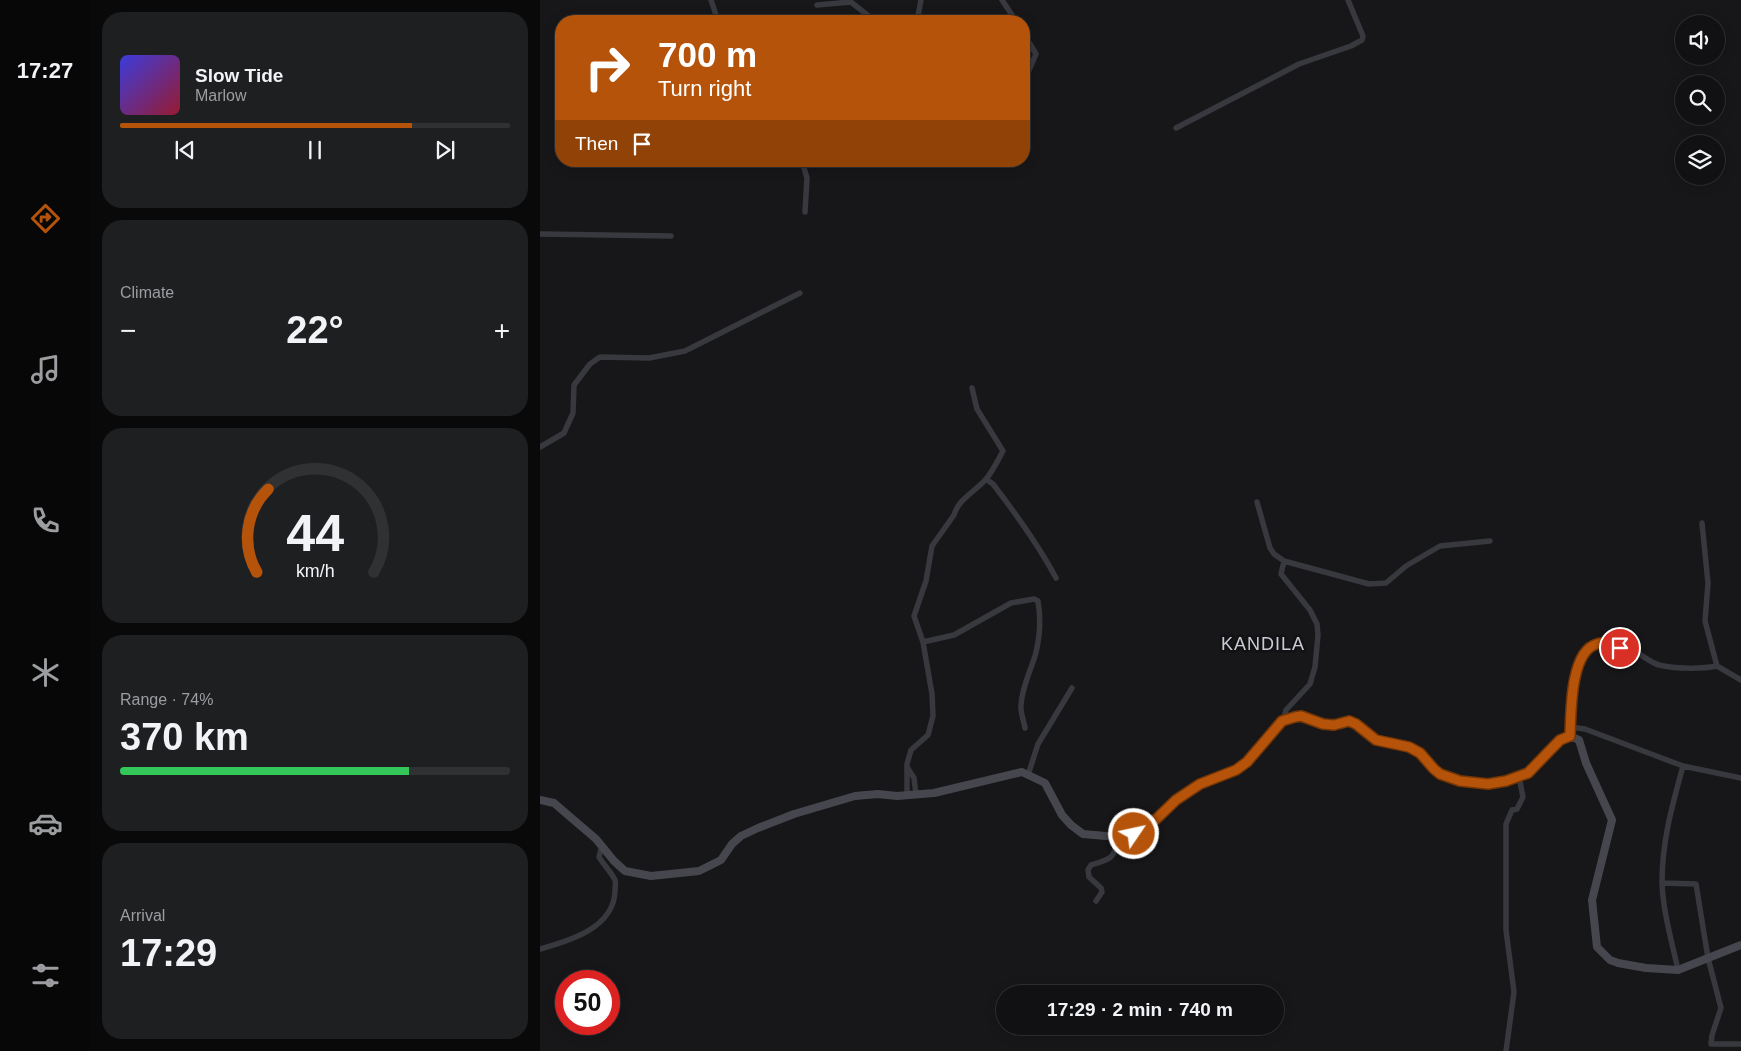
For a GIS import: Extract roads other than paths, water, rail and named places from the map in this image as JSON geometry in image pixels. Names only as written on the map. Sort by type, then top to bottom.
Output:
[{"type":"main road","points":[[540,800],[554,803],[596,839],[614,862],[624,871],[651,876],[700,871],[720,860],[732,844],[741,836],[794,814],[855,796],[934,793],[1010,773],[1022,772],[1046,783],[1062,814],[1071,825],[1084,834],[1106,836],[1134,834],[1147,828],[1176,800],[1200,784],[1236,770],[1247,762],[1282,721],[1301,716],[1323,724],[1334,725],[1349,721],[1356,724],[1376,740],[1409,747],[1420,753],[1440,774],[1460,781],[1488,784],[1506,781],[1528,773],[1560,740],[1570,736],[1579,740],[1588,770],[1607,806],[1612,820],[1592,900],[1597,947],[1610,960],[1618,963],[1646,968],[1678,970],[1741,945]]},
{"type":"street","points":[[712,0],[716,15]]},
{"type":"street","points":[[918,15],[922,0]]},
{"type":"street","points":[[1002,0],[1012,15]]},
{"type":"street","points":[[1176,128],[1299,64],[1351,46],[1362,40],[1348,0]]},
{"type":"street","points":[[817,5],[851,2],[867,15]]},
{"type":"street","points":[[1030,44],[1036,54],[1030,68]]},
{"type":"street","points":[[804,167],[807,178],[805,212]]},
{"type":"street","points":[[540,234],[671,236]]},
{"type":"street","points":[[540,446],[564,434],[573,413],[574,384],[590,364],[600,357],[649,358],[685,351],[800,293]]},
{"type":"street","points":[[907,795],[907,767],[912,750],[928,735],[933,716],[932,694],[923,642],[914,616],[926,581],[932,546],[962,500],[986,479],[1003,451],[977,409],[972,388]]},
{"type":"street","points":[[986,479],[993,484],[1026,526],[1056,578]]},
{"type":"street","points":[[1257,502],[1270,548],[1274,554],[1284,560],[1369,584],[1386,584],[1406,566],[1440,546],[1490,541]]},
{"type":"street","points":[[1702,524],[1708,583],[1705,621],[1717,666]]},
{"type":"street","points":[[1282,721],[1286,710],[1310,684],[1316,658],[1318,635],[1317,624],[1310,610],[1281,574],[1284,560]]},
{"type":"street","points":[[923,642],[954,635],[1012,603],[1034,599],[1038,601],[1041,616],[1038,641],[1026,678],[1020,706],[1025,728]]},
{"type":"street","points":[[1570,736],[1576,669],[1585,651],[1596,644],[1603,643],[1638,654],[1660,665],[1704,668],[1717,666],[1741,680]]},
{"type":"street","points":[[1028,775],[1038,744],[1072,688]]},
{"type":"street","points":[[1570,726],[1585,729],[1683,766],[1741,778]]},
{"type":"street","points":[[1678,970],[1662,883],[1666,833],[1683,766]]},
{"type":"street","points":[[907,767],[914,778],[916,795]]},
{"type":"street","points":[[1506,1051],[1514,992],[1506,930],[1506,824],[1512,810],[1517,808],[1523,797],[1519,777]]},
{"type":"street","points":[[1096,901],[1102,892],[1101,888],[1088,877],[1088,870],[1091,865],[1110,859],[1115,853],[1120,835]]},
{"type":"street","points":[[540,949],[566,942],[602,922],[615,900],[616,881],[599,857],[602,846]]},
{"type":"street","points":[[1662,883],[1696,884],[1708,958],[1721,1008],[1711,1044],[1741,1044]]},
{"type":"district","name":"KANDILA","points":[[1263,644]]}]
